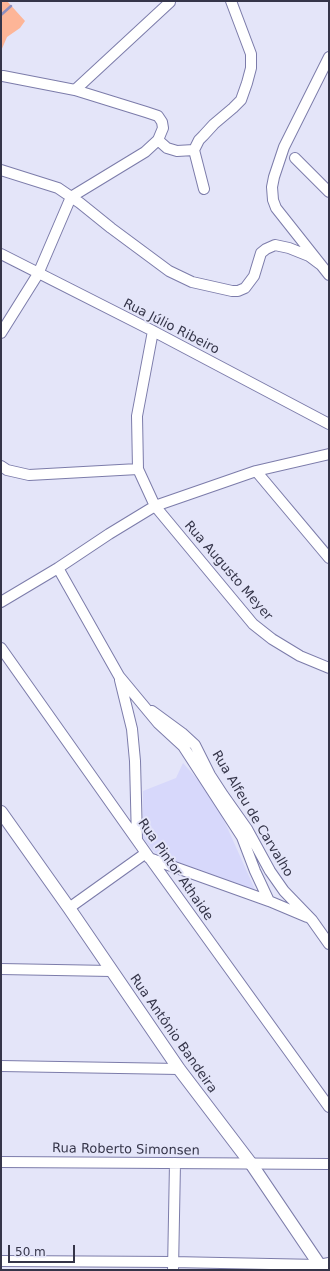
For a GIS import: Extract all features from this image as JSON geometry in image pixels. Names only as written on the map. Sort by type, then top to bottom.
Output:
[{"type":"street","points":[[204,189],[194,150],[199,140],[214,124],[234,108],[241,100],[248,82],[251,68],[251,54],[231,1]]},
{"type":"street","points":[[75,90],[170,2]]},
{"type":"street","points":[[329,57],[290,152],[274,177],[272,187],[273,200],[278,211],[329,274]]},
{"type":"street","points":[[1,333],[38,274],[71,196],[145,152],[158,140],[163,128],[162,122],[158,116],[75,90],[3,76]]},
{"type":"street","points":[[158,140],[167,148],[177,151],[194,150]]},
{"type":"street","points":[[290,152],[329,192]]},
{"type":"street","points":[[1,170],[58,188],[71,196],[169,271],[192,282],[232,291],[238,291],[245,288],[254,276],[261,253],[275,245],[289,248],[309,256],[321,265]]},
{"type":"street","name":"Rua Júlio Ribeiro","points":[[1,254],[153,331],[329,424]]},
{"type":"street","points":[[1,466],[7,470],[29,475],[138,469],[138,416],[153,331]]},
{"type":"street","points":[[1,602],[58,568],[155,506],[256,471],[329,454]]},
{"type":"street","name":"Rua Augusto Meyer","points":[[138,469],[155,506],[254,624],[272,639],[300,656],[329,668]]},
{"type":"street","points":[[256,471],[329,558]]},
{"type":"street","name":"Rua Alfeu de Carvalho","points":[[58,568],[119,676],[158,723],[183,746],[242,837],[256,872],[270,901]]},
{"type":"street","name":"Rua Pintor Athaide","points":[[1,648],[148,856],[329,1107]]},
{"type":"street","points":[[119,676],[132,729],[135,762],[137,840]]},
{"type":"street","name":"Rua Alfeu de Carvalho","points":[[145,707],[161,717],[195,745],[214,780],[247,830],[270,871],[284,891],[312,920],[329,944]]},
{"type":"street","name":"Rua Antônio Bandeira","points":[[1,812],[69,908],[179,1069],[252,1165],[324,1266]]},
{"type":"street","points":[[69,908],[148,856],[270,901],[312,920]]},
{"type":"street","points":[[1,969],[111,971]]},
{"type":"street","points":[[1,1066],[179,1069]]},
{"type":"street","name":"Rua Roberto Simonsen","points":[[1,1162],[252,1165],[329,1164]]},
{"type":"street","points":[[172,1266],[175,1163]]},
{"type":"street","points":[[1,1260],[172,1266],[324,1266]]},
{"type":"shaded area","points":[[1,1],[7,1],[25,21],[20,28],[7,37],[1,51]]},
{"type":"shaded area","points":[[183,763],[214,798],[257,894],[155,853],[143,838],[143,791],[176,778]]},
{"type":"waterway","points":[[1,15],[11,6]]}]
